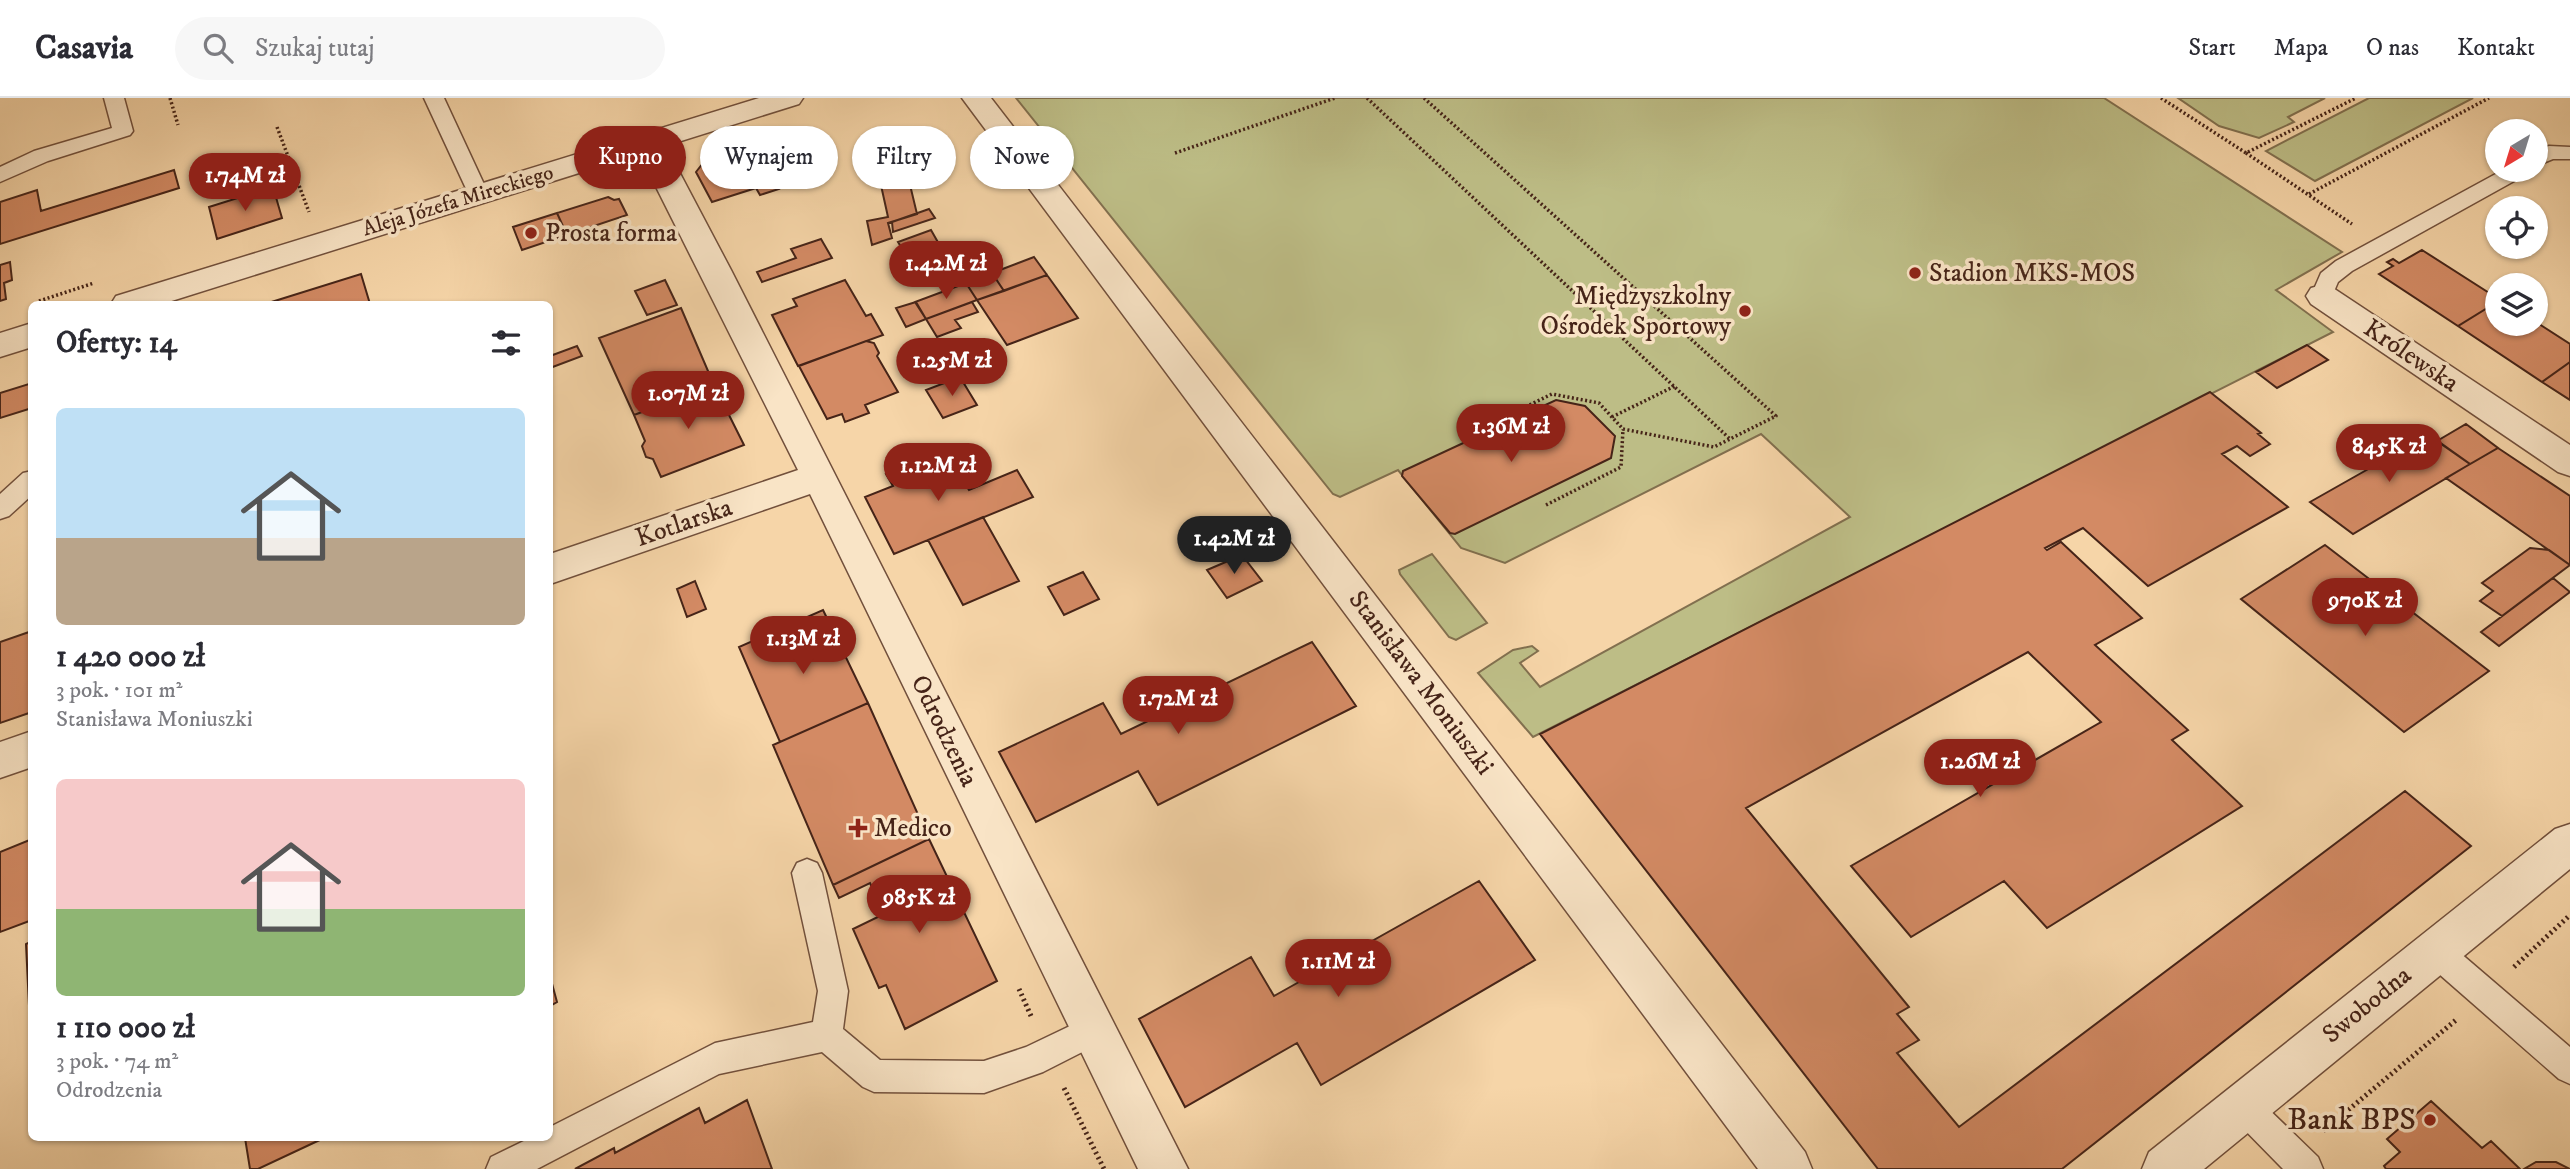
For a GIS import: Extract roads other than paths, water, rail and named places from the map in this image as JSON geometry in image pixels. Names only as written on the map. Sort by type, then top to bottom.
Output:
[{"type":"street","name":"Aleja Józefa Mireckiego","points":[[686,131],[789,98]]},
{"type":"street","name":"Stanisława Moniuszki","points":[[976,98],[1788,1169]]},
{"type":"street","name":"Aleja Józefa Mireckiego","points":[[137,301],[574,166]]},
{"type":"street","name":"Odrodzenia","points":[[672,189],[1164,1169]]},
{"type":"street","name":"Królewska","points":[[2322,296],[2570,463]]},
{"type":"street","points":[[0,345],[28,336]]},
{"type":"street","name":"Kotlarska","points":[[553,568],[819,477]]},
{"type":"street","points":[[0,760],[28,750]]},
{"type":"street","name":"Swobodna","points":[[2166,1169],[2434,950],[2570,843]]},
{"type":"lane","points":[[0,175],[41,156],[123,131],[114,98]]},
{"type":"lane","points":[[434,98],[479,195]]},
{"type":"lane","points":[[2548,153],[2570,153]]},
{"type":"lane","points":[[2322,296],[2329,278],[2344,266],[2496,182]]},
{"type":"lane","points":[[0,509],[28,484]]},
{"type":"lane","points":[[807,873],[833,990],[827,1035]]},
{"type":"lane","points":[[2434,950],[2570,1068]]},
{"type":"lane","points":[[827,1035],[874,1076],[984,1077],[1032,1061],[1093,1030]]},
{"type":"lane","points":[[503,1169],[715,1059],[827,1035]]},
{"type":"lane","points":[[2243,1107],[2299,1162]]},
{"type":"place","name":"Prosta forma","points":[[531,233]]},
{"type":"place","name":"Stadion MKS-MOS","points":[[1915,273]]},
{"type":"place","name":"Międzyszkolny Ośrodek Sportowy","points":[[1745,311]]},
{"type":"place","name":"Medico","points":[[858,828]]},
{"type":"place","name":"Bank BPS","points":[[2430,1120]]}]
